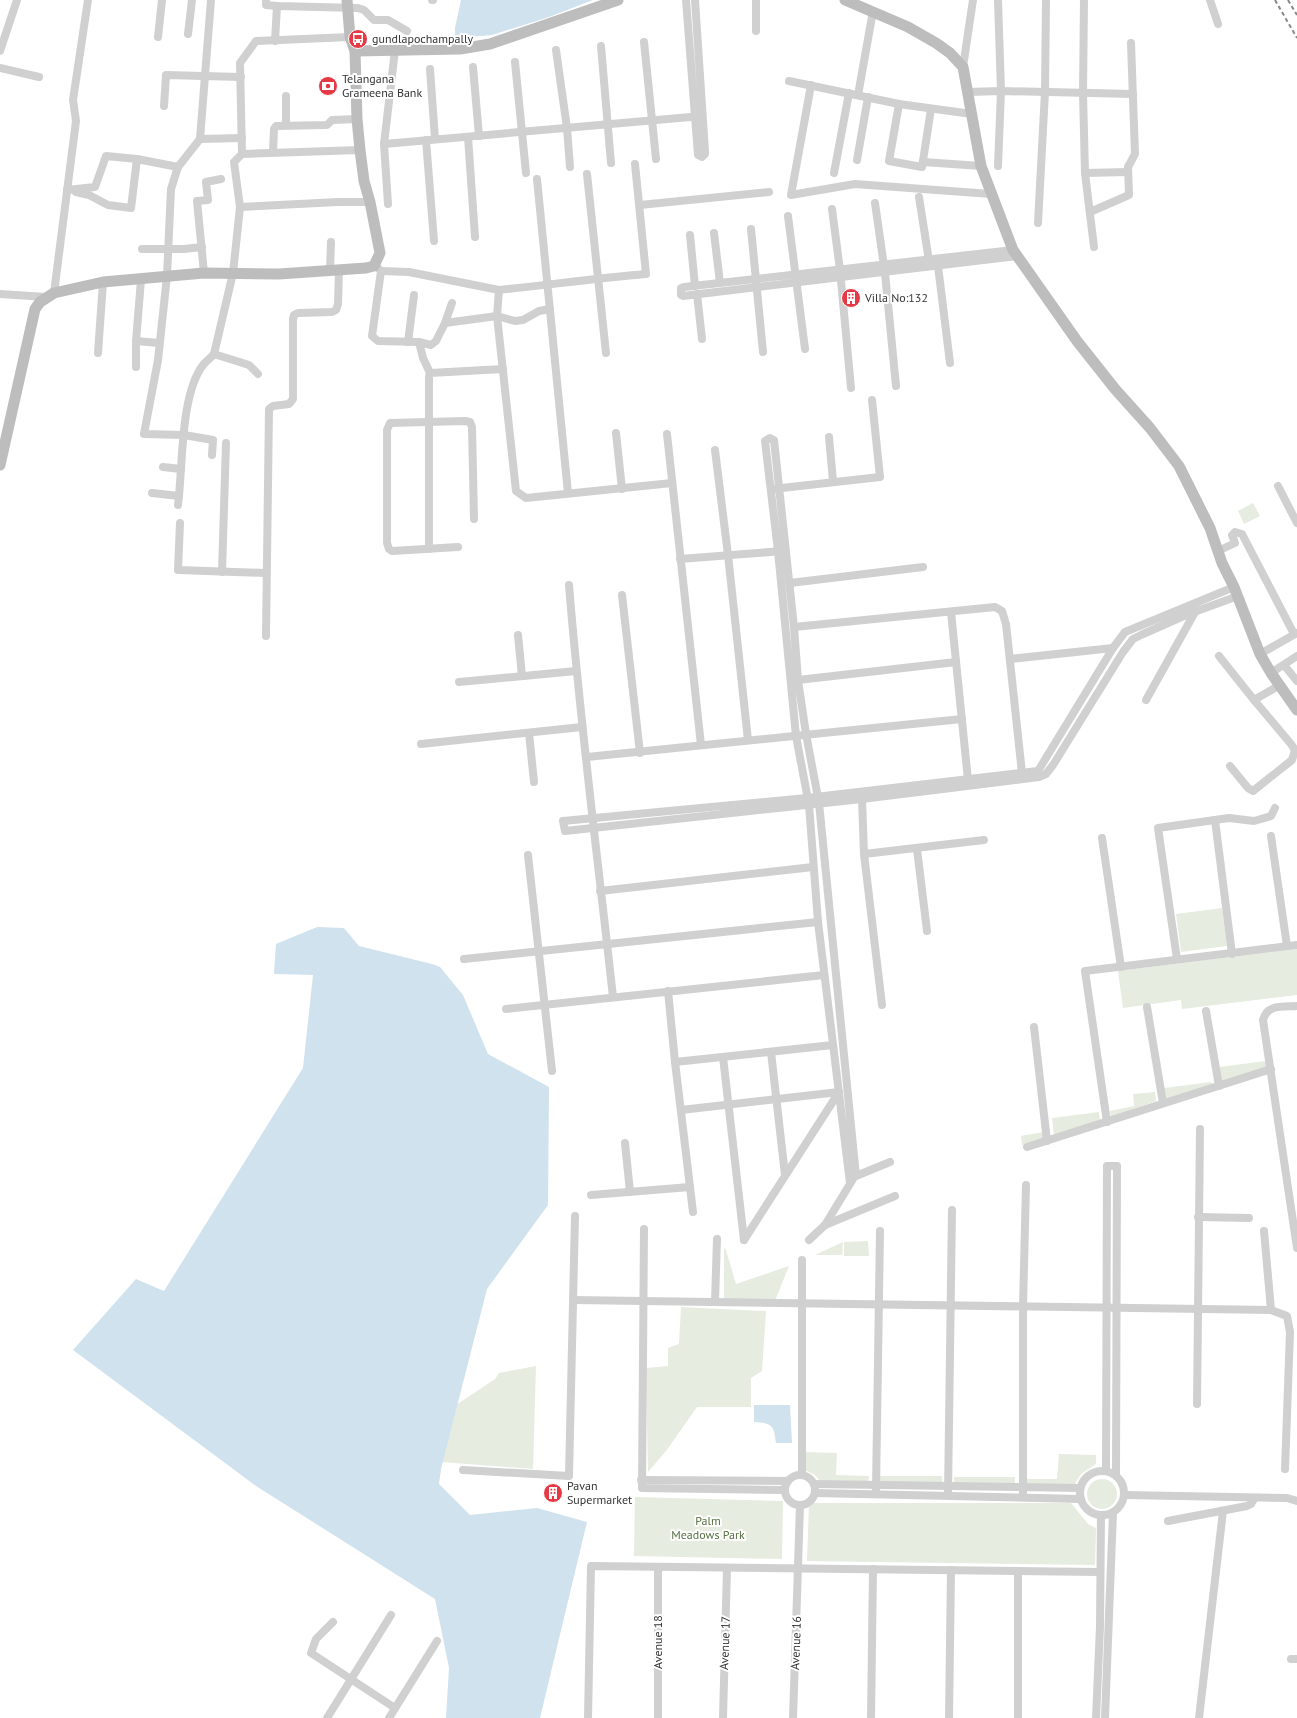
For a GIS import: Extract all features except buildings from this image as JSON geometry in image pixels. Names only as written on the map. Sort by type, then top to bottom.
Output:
[{"type":"main road","points":[[355,51],[460,49],[490,44],[618,0]]},
{"type":"main road","points":[[845,0],[873,11],[936,43],[950,53],[962,67],[981,166],[1015,253],[1077,341],[1115,389],[1150,428],[1179,466],[1206,521],[1236,591],[1260,654],[1271,673],[1297,710]]},
{"type":"main road","points":[[0,465],[35,309],[40,302],[50,295],[103,282],[141,280],[167,276],[204,273],[279,274],[378,268],[380,253],[370,202],[364,181],[360,150],[357,118],[355,51],[350,37],[347,4]]},
{"type":"street","points":[[0,51],[17,0]]},
{"type":"street","points":[[0,294],[50,295],[67,190],[76,121],[73,100],[88,0]]},
{"type":"street","points":[[158,37],[162,0]]},
{"type":"street","points":[[188,34],[192,0]]},
{"type":"street","points":[[211,0],[200,139],[178,167],[171,189],[167,276],[158,360],[144,434],[184,435],[213,440],[212,455]]},
{"type":"street","points":[[266,0],[266,5],[277,6],[347,4],[364,10],[374,20],[388,20],[407,31]]},
{"type":"street","points":[[686,0],[699,117]]},
{"type":"street","points":[[695,0],[699,117]]},
{"type":"street","points":[[756,0],[756,31]]},
{"type":"street","points":[[962,67],[973,0]]},
{"type":"street","points":[[998,0],[1001,91],[998,166]]},
{"type":"street","points":[[1038,223],[1045,92],[1046,0]]},
{"type":"street","points":[[1084,0],[1083,93],[1085,173],[1094,246]]},
{"type":"street","points":[[1210,0],[1218,24]]},
{"type":"street","points":[[275,41],[277,6]]},
{"type":"street","points":[[858,95],[873,11]]},
{"type":"street","points":[[242,154],[240,63],[256,42],[350,37]]},
{"type":"street","points":[[644,42],[656,159]]},
{"type":"street","points":[[1090,212],[1129,195],[1128,167],[1135,154],[1131,43]]},
{"type":"street","points":[[601,46],[609,125],[611,163]]},
{"type":"street","points":[[388,204],[384,144],[395,50]]},
{"type":"street","points":[[556,50],[567,128],[570,167]]},
{"type":"street","points":[[515,62],[526,173]]},
{"type":"street","points":[[473,67],[479,136]]},
{"type":"street","points":[[0,68],[39,77]]},
{"type":"street","points":[[430,69],[430,139],[434,241]]},
{"type":"street","points":[[164,106],[166,75],[241,78]]},
{"type":"street","points":[[789,81],[899,104],[972,114]]},
{"type":"street","points":[[811,85],[791,195],[855,184],[991,194]]},
{"type":"street","points":[[968,92],[1001,91],[1133,94]]},
{"type":"street","points":[[834,173],[848,94]]},
{"type":"street","points":[[286,96],[286,125]]},
{"type":"street","points":[[857,160],[868,98]]},
{"type":"street","points":[[899,104],[889,161],[922,166],[931,109]]},
{"type":"street","points":[[384,144],[699,117]]},
{"type":"street","points":[[273,152],[274,127],[286,125],[327,125],[332,120],[357,118]]},
{"type":"street","points":[[468,137],[475,237]]},
{"type":"street","points":[[200,139],[242,138]]},
{"type":"street","points":[[152,493],[179,500],[184,435],[190,394],[203,366],[214,354],[233,273],[240,207],[234,162],[242,154],[360,150]]},
{"type":"street","points":[[67,190],[95,187],[106,156],[137,159],[178,167]]},
{"type":"street","points":[[67,190],[89,194],[108,205],[131,208],[137,159]]},
{"type":"street","points":[[923,162],[981,166]]},
{"type":"street","points":[[452,303],[445,323],[434,344],[431,345],[419,342],[378,340],[372,336],[378,268],[409,272],[499,290],[598,278],[646,274],[635,164]]},
{"type":"street","points":[[1085,173],[1128,172]]},
{"type":"street","points":[[587,174],[606,353]]},
{"type":"street","points":[[204,273],[197,201],[208,200],[206,182],[220,179]]},
{"type":"street","points":[[537,179],[568,493]]},
{"type":"street","points":[[640,205],[769,192]]},
{"type":"street","points":[[919,197],[929,261]]},
{"type":"street","points":[[240,207],[338,202],[370,202]]},
{"type":"street","points":[[875,203],[884,269],[896,386]]},
{"type":"street","points":[[832,209],[851,388]]},
{"type":"street","points":[[788,216],[797,279],[804,349]]},
{"type":"street","points":[[751,229],[762,352]]},
{"type":"street","points":[[714,233],[720,283]]},
{"type":"street","points":[[690,235],[702,339]]},
{"type":"street","points":[[266,636],[269,410],[273,406],[290,404],[293,399],[294,315],[298,313],[332,312],[336,310],[338,304],[331,242]]},
{"type":"street","points":[[142,249],[188,249],[202,247]]},
{"type":"street","points":[[884,269],[929,261],[1015,253]]},
{"type":"street","points":[[696,290],[884,269],[938,266],[1015,253]]},
{"type":"street","points":[[938,266],[950,363]]},
{"type":"street","points":[[136,367],[136,341],[141,280]]},
{"type":"street","points":[[98,353],[103,282]]},
{"type":"street","points":[[696,290],[720,283],[757,283]]},
{"type":"street","points":[[499,290],[497,316],[516,491],[526,498],[672,484]]},
{"type":"street","points":[[408,342],[414,295]]},
{"type":"street","points":[[445,323],[497,316],[519,321],[539,311],[550,309]]},
{"type":"street","points":[[136,341],[159,343]]},
{"type":"street","points":[[419,342],[423,358],[430,373],[429,549]]},
{"type":"street","points":[[214,354],[249,365],[258,374]]},
{"type":"street","points":[[430,373],[503,369]]},
{"type":"street","points":[[775,489],[833,481],[880,477],[872,400]]},
{"type":"street","points":[[458,547],[392,551],[389,549],[387,528],[388,426],[390,423],[429,421],[470,422],[472,427],[474,519]]},
{"type":"street","points":[[616,433],[622,489]]},
{"type":"street","points":[[667,434],[701,746]]},
{"type":"street","points":[[829,437],[833,481]]},
{"type":"street","points":[[775,489],[765,441],[770,438],[774,440],[775,489],[782,551],[796,736],[808,801],[818,922],[850,1183]]},
{"type":"street","points":[[222,572],[226,443]]},
{"type":"street","points":[[715,450],[748,740]]},
{"type":"street","points":[[163,467],[181,469]]},
{"type":"street","points":[[1278,486],[1297,522]]},
{"type":"street","points":[[180,522],[178,570],[266,573]]},
{"type":"street","points":[[1218,550],[1235,543],[1232,535],[1235,532],[1242,534],[1295,633],[1260,654]]},
{"type":"street","points":[[680,559],[782,551]]},
{"type":"street","points":[[782,551],[790,583],[798,680],[818,800],[856,1176]]},
{"type":"street","points":[[790,583],[923,567]]},
{"type":"street","points":[[569,585],[576,671],[587,757],[592,828],[613,997]]},
{"type":"street","points":[[818,800],[862,799],[1039,777],[1046,774],[1122,652],[1133,639],[1195,612],[1236,591]]},
{"type":"street","points":[[808,801],[565,831],[564,820],[818,800],[1038,771],[1113,648],[1125,632],[1236,591]]},
{"type":"street","points":[[622,595],[640,753]]},
{"type":"street","points":[[794,627],[995,607],[1002,611],[1006,624],[1022,773]]},
{"type":"street","points":[[951,612],[968,780]]},
{"type":"street","points":[[1146,700],[1195,612]]},
{"type":"street","points":[[518,635],[522,676]]},
{"type":"street","points":[[1010,659],[1113,648]]},
{"type":"street","points":[[1219,656],[1295,750],[1292,760],[1253,791],[1248,788],[1230,766]]},
{"type":"street","points":[[1271,673],[1297,656]]},
{"type":"street","points":[[798,680],[956,662]]},
{"type":"street","points":[[1284,665],[1297,681]]},
{"type":"street","points":[[459,682],[576,671]]},
{"type":"street","points":[[1254,700],[1280,685]]},
{"type":"street","points":[[587,757],[640,753],[748,740],[962,719]]},
{"type":"street","points":[[420,744],[582,727]]},
{"type":"street","points":[[529,733],[534,782]]},
{"type":"street","points":[[862,799],[864,854],[882,1005]]},
{"type":"street","points":[[1177,958],[1158,828],[1229,818],[1254,821],[1271,816],[1275,808]]},
{"type":"street","points":[[1215,820],[1232,954]]},
{"type":"street","points":[[1271,836],[1287,946]]},
{"type":"street","points":[[1102,838],[1120,966]]},
{"type":"street","points":[[864,854],[984,840]]},
{"type":"street","points":[[917,848],[927,931]]},
{"type":"street","points":[[528,855],[552,1071]]},
{"type":"street","points":[[600,891],[813,867]]},
{"type":"street","points":[[464,959],[818,922]]},
{"type":"street","points":[[1107,1122],[1085,971],[1177,958],[1232,954],[1297,944]]},
{"type":"street","points":[[506,1009],[824,975]]},
{"type":"street","points":[[668,991],[680,1110],[693,1212]]},
{"type":"street","points":[[1297,1006],[1271,1008],[1264,1014],[1263,1020],[1295,1224],[1297,1248]]},
{"type":"street","points":[[1147,1007],[1162,1103]]},
{"type":"street","points":[[1206,1011],[1219,1086]]},
{"type":"street","points":[[1034,1027],[1047,1141]]},
{"type":"street","points":[[675,1062],[833,1045]]},
{"type":"street","points":[[771,1052],[785,1175]]},
{"type":"street","points":[[723,1057],[744,1240],[839,1092]]},
{"type":"street","points":[[1027,1147],[1271,1069]]},
{"type":"street","points":[[680,1110],[839,1092]]},
{"type":"street","points":[[1197,1404],[1200,1129]]},
{"type":"street","points":[[625,1143],[630,1192]]},
{"type":"street","points":[[808,1240],[825,1225],[850,1183],[856,1176],[890,1162]]},
{"type":"street","points":[[1106,1471],[1107,1166],[1117,1166],[1116,1475]]},
{"type":"street","points":[[1023,1492],[1023,1307],[1026,1185]]},
{"type":"street","points":[[591,1196],[690,1188]]},
{"type":"street","points":[[825,1225],[896,1196]]},
{"type":"street","points":[[948,1491],[952,1210]]},
{"type":"street","points":[[463,1470],[569,1476],[575,1216]]},
{"type":"street","points":[[1198,1217],[1249,1218]]},
{"type":"street","points":[[644,1229],[642,1488],[785,1490]]},
{"type":"street","points":[[876,1490],[880,1231]]},
{"type":"street","points":[[1264,1231],[1271,1310]]},
{"type":"street","points":[[715,1302],[717,1240]]},
{"type":"street","points":[[802,1260],[802,1475]]},
{"type":"street","points":[[573,1300],[1271,1310],[1287,1316],[1290,1332],[1285,1469]]},
{"type":"street","points":[[1106,1471],[1116,1475],[1121,1481],[1125,1495],[1119,1508],[1113,1513],[1101,1515],[1092,1513],[1085,1507],[1081,1499],[1080,1488],[1085,1478],[1095,1472],[1106,1471]]},
{"type":"street","points":[[802,1475],[809,1478],[814,1484],[815,1493],[812,1499],[807,1503],[800,1505],[789,1500],[786,1496],[785,1490],[788,1481],[794,1476],[802,1475]]},
{"type":"street","points":[[641,1480],[788,1481]]},
{"type":"street","points":[[814,1484],[876,1490]]},
{"type":"street","points":[[815,1493],[876,1490],[1023,1492],[1080,1488]]},
{"type":"street","points":[[1023,1492],[1081,1499]]},
{"type":"street","points":[[1287,1498],[1297,1494]]},
{"type":"street","points":[[1125,1495],[1287,1498],[1297,1501]]},
{"type":"street","points":[[1168,1521],[1247,1506],[1251,1504],[1254,1498]]},
{"type":"street","name":"Avenue 16","points":[[793,1718],[800,1505]]},
{"type":"street","points":[[1199,1718],[1223,1510]]},
{"type":"street","points":[[1105,1718],[1113,1513]]},
{"type":"street","points":[[1096,1718],[1100,1627],[1099,1572],[1101,1515]]},
{"type":"street","points":[[588,1718],[591,1566],[1099,1572]]},
{"type":"street","name":"Avenue 18","points":[[658,1567],[658,1718]]},
{"type":"street","name":"Avenue 17","points":[[723,1718],[727,1568]]},
{"type":"street","points":[[871,1718],[872,1569]]},
{"type":"street","points":[[949,1718],[951,1570]]},
{"type":"street","points":[[1018,1571],[1018,1718]]},
{"type":"street","points":[[327,1718],[391,1615]]},
{"type":"street","points":[[333,1622],[316,1639],[311,1653],[395,1708]]},
{"type":"street","points":[[389,1718],[437,1642]]},
{"type":"green space","points":[[1253,503],[1260,516],[1244,524],[1238,511]]},
{"type":"green space","points":[[1222,908],[1227,946],[1181,952],[1176,914]]},
{"type":"green space","points":[[1297,949],[1297,995],[1182,1009],[1181,1000],[1123,1008],[1118,971]]},
{"type":"green space","points":[[1266,1061],[1267,1067],[1222,1082],[1219,1067]]},
{"type":"green space","points":[[1211,1082],[1212,1085],[1166,1100],[1164,1088]]},
{"type":"green space","points":[[1155,1092],[1156,1101],[1111,1117],[1110,1111],[1134,1106],[1133,1094]]},
{"type":"green space","points":[[1099,1112],[1100,1121],[1054,1135],[1052,1118]]},
{"type":"green space","points":[[1043,1132],[1045,1138],[1022,1145],[1021,1136]]},
{"type":"green space","points":[[868,1241],[869,1256],[844,1256],[844,1242]]},
{"type":"green space","points":[[843,1242],[842,1255],[815,1255]]},
{"type":"green space","points":[[724,1248],[726,1250],[736,1284],[789,1266],[774,1303],[724,1302]]},
{"type":"green space","points":[[681,1307],[766,1311],[762,1371],[751,1378],[751,1407],[697,1407],[666,1451],[648,1472],[646,1368],[668,1366],[668,1348],[679,1344]]},
{"type":"green space","points":[[536,1366],[533,1469],[441,1462],[450,1409],[495,1379],[499,1373]]},
{"type":"green space","points":[[803,1452],[837,1453],[836,1475],[869,1476],[868,1482],[820,1481],[815,1475],[805,1470]]},
{"type":"green space","points":[[1059,1454],[1096,1455],[1096,1464],[1081,1474],[1073,1487],[1027,1486],[1027,1479],[1057,1479]]},
{"type":"green space","points":[[879,1476],[942,1476],[942,1484],[879,1483]]},
{"type":"green space","points":[[954,1477],[1015,1477],[1015,1485],[954,1484]]},
{"type":"green space","points":[[1102,1479],[1108,1480],[1116,1488],[1116,1500],[1108,1508],[1102,1509],[1096,1508],[1088,1500],[1087,1494],[1088,1488],[1096,1480]]},
{"type":"green space","name":"Palm Meadows Park","points":[[635,1497],[783,1501],[782,1559],[634,1556]]},
{"type":"green space","points":[[809,1503],[1071,1503],[1088,1524],[1096,1528],[1095,1565],[807,1561]]},
{"type":"water","points":[[461,0],[593,0],[549,17],[492,35],[468,37],[455,36],[455,28]]},
{"type":"water","points":[[317,927],[344,928],[359,946],[440,967],[463,995],[488,1054],[549,1087],[548,1205],[487,1289],[441,1469],[439,1484],[470,1515],[537,1508],[587,1522],[540,1718],[446,1718],[449,1668],[435,1599],[256,1486],[73,1350],[136,1279],[164,1291],[303,1068],[313,975],[274,974],[276,944]]},
{"type":"water","points":[[754,1405],[790,1405],[792,1443],[776,1443],[771,1426],[765,1423],[754,1422]]},
{"type":"railway","points":[[1275,0],[1297,38]]},
{"type":"railway","points":[[1288,0],[1297,15]]},
{"type":"place","name":"gundlapochampally","points":[[358,39]]},
{"type":"place","name":"Telangana Grameena Bank","points":[[328,86]]},
{"type":"place","name":"Villa No:132","points":[[851,298]]},
{"type":"place","name":"Pavan Supermarket","points":[[553,1493]]}]
